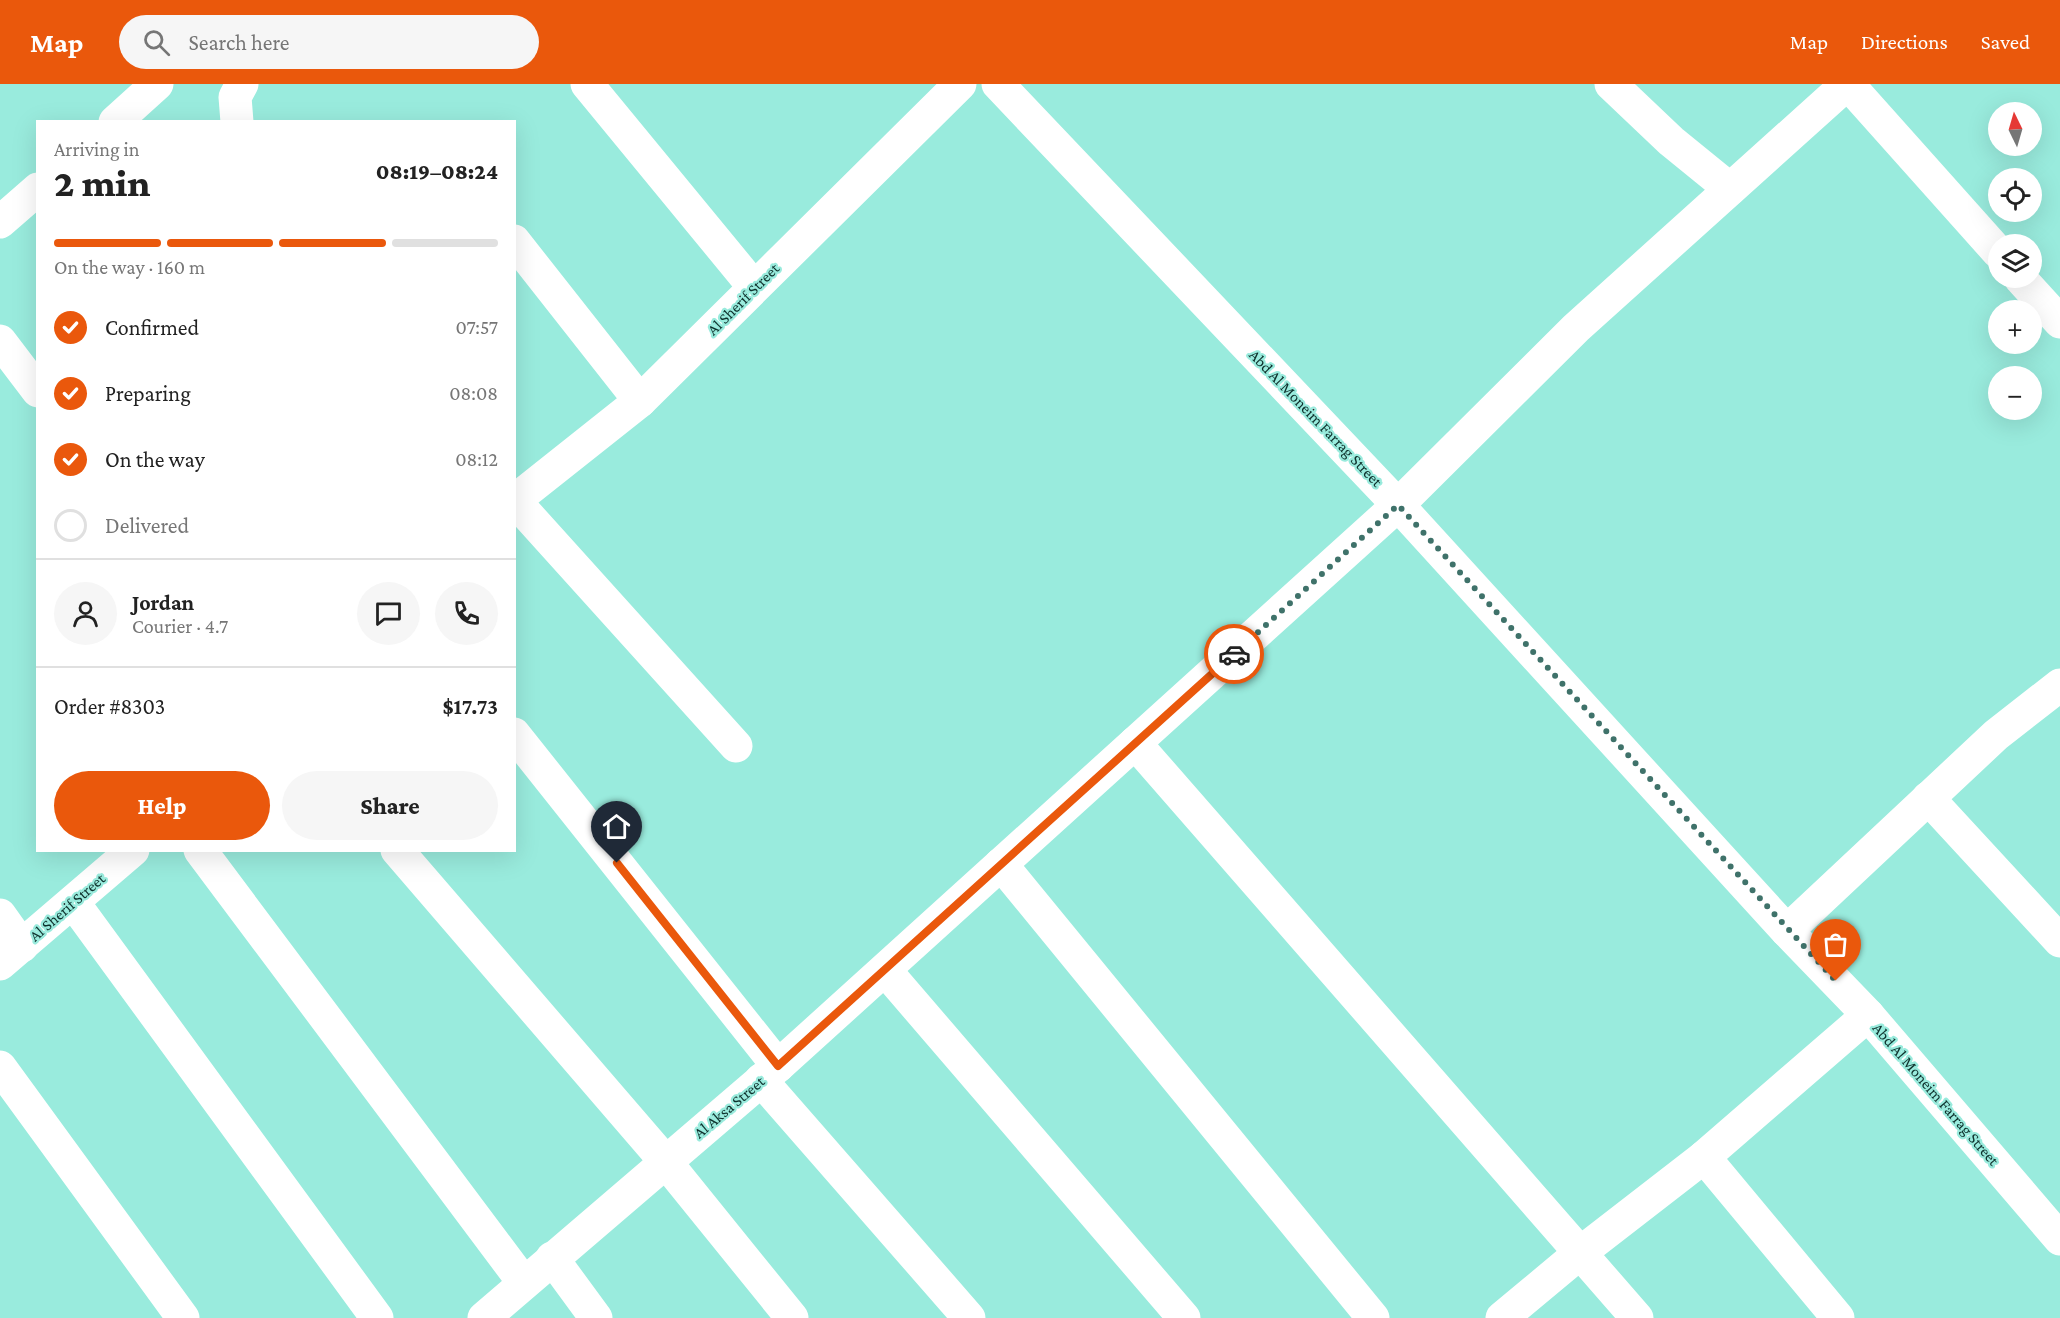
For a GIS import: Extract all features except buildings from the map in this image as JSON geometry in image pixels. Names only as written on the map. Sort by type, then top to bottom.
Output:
[{"type":"street","points":[[117,120],[157,84]]},
{"type":"street","points":[[237,120],[235,97],[242,84]]},
{"type":"street","points":[[587,84],[754,287]]},
{"type":"street","name":"Al Sherif Street","points":[[516,499],[640,400],[960,84]]},
{"type":"street","name":"Abd Al Moneim Farrag Street","points":[[998,84],[1398,505],[1787,931],[1868,1015],[2060,1239]]},
{"type":"street","points":[[1611,84],[1671,141],[1730,189]]},
{"type":"street","points":[[1847,84],[1988,241]]},
{"type":"street","name":"Al Aksa Street","points":[[484,1318],[885,970],[1398,505],[1576,328],[1847,84]]},
{"type":"street","points":[[0,222],[36,191]]},
{"type":"street","points":[[516,244],[640,400]]},
{"type":"street","points":[[2029,288],[2060,322]]},
{"type":"street","points":[[0,341],[36,388]]},
{"type":"street","points":[[516,501],[736,746]]},
{"type":"street","points":[[1787,931],[1996,735],[2060,685]]},
{"type":"street","points":[[516,737],[769,1073],[969,1318]]},
{"type":"street","points":[[1135,743],[1637,1318]]},
{"type":"street","points":[[1928,798],[2060,941]]},
{"type":"street","name":"Al Sherif Street","points":[[11,955],[131,852]]},
{"type":"street","points":[[201,852],[524,1283]]},
{"type":"street","points":[[399,852],[665,1161],[792,1318]]},
{"type":"street","points":[[1001,864],[1373,1318]]},
{"type":"street","points":[[73,902],[376,1318]]},
{"type":"street","points":[[0,915],[11,955]]},
{"type":"street","points":[[885,970],[1184,1318]]},
{"type":"street","points":[[1502,1318],[1580,1253],[1704,1157],[1868,1015]]},
{"type":"street","points":[[0,1067],[183,1318]]},
{"type":"street","points":[[1704,1157],[1838,1318]]},
{"type":"street","points":[[552,1258],[596,1318]]},
{"type":"way so far","points":[[1234,654],[1398,505],[1836,981]]},
{"type":"route","points":[[617,863],[778,1066],[1234,654]]}]
